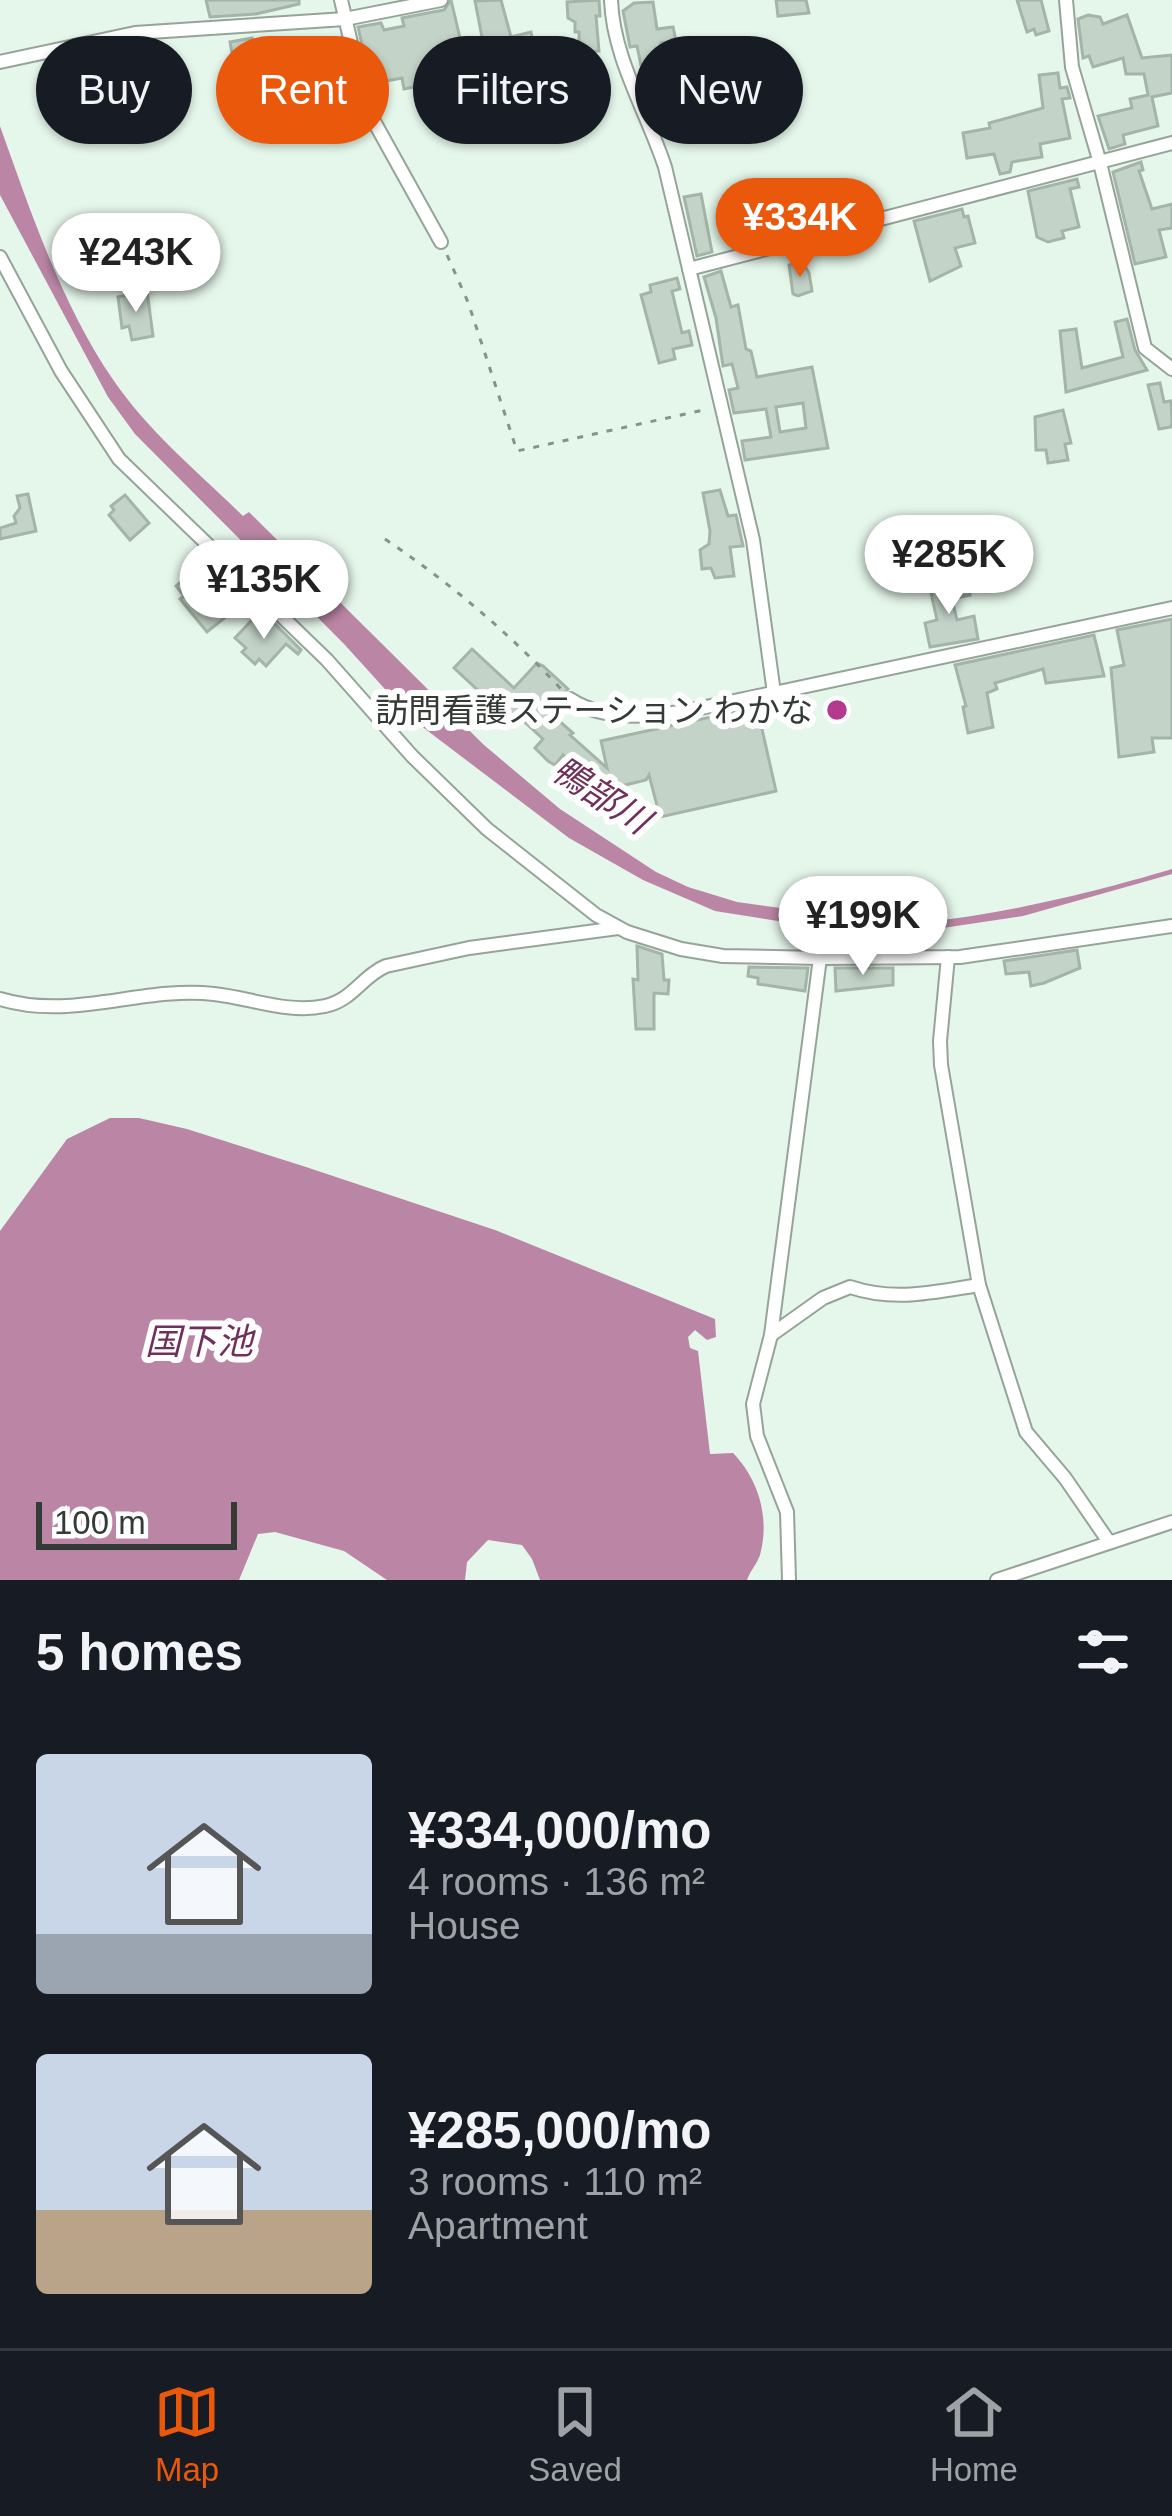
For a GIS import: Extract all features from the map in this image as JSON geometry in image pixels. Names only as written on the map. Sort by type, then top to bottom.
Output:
[{"type":"street","points":[[341,0],[366,107],[441,242]]},
{"type":"street","points":[[0,62],[135,33],[346,19],[441,0]]},
{"type":"street","points":[[611,0],[612,29],[665,167],[753,540],[774,692]]},
{"type":"street","points":[[1066,0],[1072,67],[1145,348],[1172,369]]},
{"type":"street","points":[[688,269],[1172,143]]},
{"type":"street","points":[[0,257],[61,370],[119,459],[327,660],[412,756],[487,829],[528,865],[620,928],[681,949],[723,956],[820,958],[948,957],[1172,926]]},
{"type":"street","points":[[570,699],[590,712],[626,718],[774,692],[1172,608]]},
{"type":"street","points":[[0,998],[51,1008],[182,992],[308,1009],[350,997],[386,966],[469,948],[620,928]]},
{"type":"street","points":[[948,957],[941,1065],[979,1285],[1026,1432],[1065,1478],[1109,1543]]},
{"type":"street","points":[[789,1580],[787,1512],[753,1422],[753,1404],[772,1335],[820,958]]},
{"type":"street","points":[[772,1335],[823,1298],[850,1287],[877,1296],[910,1296],[979,1285]]},
{"type":"street","points":[[997,1580],[1172,1522]]},
{"type":"path","points":[[441,242],[468,302],[517,451],[721,406]]},
{"type":"path","points":[[386,538],[517,641],[570,699]]},
{"type":"water","points":[[0,126],[49,258],[79,322],[114,381],[143,418],[243,516],[249,512],[484,745],[560,809],[656,872],[737,902],[864,922],[904,923],[1000,911],[1172,869],[1172,874],[1023,916],[923,931],[816,927],[715,911],[643,880],[569,838],[412,719],[135,434],[108,397],[0,195]]},
{"type":"water","name":"国下池","points":[[110,1118],[139,1118],[187,1129],[306,1167],[495,1230],[715,1319],[716,1337],[707,1340],[695,1330],[688,1337],[690,1348],[698,1351],[710,1454],[733,1453],[750,1475],[760,1500],[763,1541],[747,1580],[540,1580],[522,1545],[488,1540],[467,1562],[465,1580],[387,1580],[344,1551],[275,1532],[258,1534],[239,1580],[0,1580],[0,1231],[67,1139]]},
{"type":"building","points":[[206,0],[299,0],[299,4],[256,14],[210,17]]},
{"type":"building","points":[[451,0],[460,36],[413,36],[413,87],[404,89],[402,78],[389,81],[389,36],[360,36],[358,27],[381,23],[384,30],[404,26],[402,18],[444,10]]},
{"type":"building","points":[[501,0],[511,36],[482,36],[475,1]]},
{"type":"building","points":[[599,0],[598,36],[575,32],[567,2]]},
{"type":"building","points":[[776,0],[806,0],[809,13],[778,16]]},
{"type":"building","points":[[1017,0],[1041,0],[1049,31],[1027,32]]},
{"type":"building","points":[[653,2],[657,29],[673,27],[675,36],[635,36],[635,46],[630,47],[623,11],[634,3]]},
{"type":"building","points":[[1127,15],[1142,58],[1172,55],[1172,93],[1152,97],[1158,126],[1123,135],[1125,144],[1109,149],[1098,116],[1132,108],[1130,99],[1148,95],[1144,74],[1126,74],[1123,58],[1093,67],[1089,56],[1083,58],[1078,19],[1100,17],[1103,24]]},
{"type":"building","points":[[1058,73],[1060,88],[1067,87],[1070,98],[1062,99],[1070,138],[1040,144],[1042,157],[1012,162],[1010,172],[1000,174],[994,154],[967,158],[963,133],[1043,108],[1039,75]]},
{"type":"building","points":[[1141,162],[1143,170],[1139,171],[1152,209],[1172,204],[1172,228],[1159,230],[1166,257],[1135,264],[1113,172]]},
{"type":"building","points":[[1077,179],[1079,187],[1070,189],[1079,227],[1062,231],[1064,238],[1048,242],[1037,237],[1028,191]]},
{"type":"building","points":[[701,194],[712,252],[697,256],[684,197]]},
{"type":"building","points":[[962,209],[975,243],[955,248],[961,266],[930,281],[914,221]]},
{"type":"building","points":[[799,263],[809,273],[812,291],[798,296],[793,294],[789,265]]},
{"type":"building","points":[[721,271],[731,307],[738,305],[757,377],[812,367],[828,448],[745,460],[742,441],[771,437],[766,409],[734,413],[729,390],[738,388],[732,364],[723,366],[704,277]],"holes":[[[803,403],[806,428],[780,432],[776,407]]]},
{"type":"building","points":[[677,278],[680,289],[672,291],[682,333],[689,331],[692,345],[673,349],[675,359],[659,363],[641,295],[651,292],[650,285]]},
{"type":"building","points":[[147,291],[153,336],[132,340],[129,326],[122,328],[118,297]]},
{"type":"building","points":[[1127,319],[1135,350],[1147,370],[1066,392],[1060,331],[1076,329],[1082,368],[1123,357],[1115,322]]},
{"type":"building","points":[[1160,383],[1164,402],[1171,401],[1172,422],[1171,427],[1159,429],[1148,385]]},
{"type":"building","points":[[1063,410],[1071,443],[1065,444],[1068,460],[1048,463],[1046,450],[1036,450],[1035,417]]},
{"type":"building","points":[[720,490],[728,516],[736,515],[743,546],[730,547],[734,576],[715,578],[711,568],[702,569],[700,550],[709,544],[710,531],[703,493]]},
{"type":"building","points":[[28,494],[36,531],[0,539],[0,528],[16,523],[17,496]]},
{"type":"building","points":[[125,495],[149,523],[130,540],[109,515],[114,510],[111,506]]},
{"type":"building","points":[[207,561],[215,571],[204,580],[222,603],[239,589],[248,599],[207,632],[180,599],[184,596],[176,586]]},
{"type":"building","points":[[940,581],[941,587],[968,583],[970,595],[952,599],[957,620],[974,616],[978,639],[930,647],[925,623],[937,620],[929,584]]},
{"type":"building","points":[[269,618],[301,650],[298,654],[286,644],[266,666],[259,659],[255,664],[235,638],[252,620],[260,628]]},
{"type":"building","points":[[1172,619],[1172,738],[1152,738],[1154,752],[1119,757],[1111,668],[1124,665],[1117,630]]},
{"type":"building","points":[[1094,635],[1104,676],[1046,683],[1043,669],[995,683],[997,689],[987,693],[993,727],[968,733],[955,665]]},
{"type":"building","points":[[472,649],[514,688],[537,663],[543,666],[568,689],[560,699],[566,709],[557,719],[607,768],[601,741],[757,707],[776,791],[660,817],[649,775],[646,780],[617,787],[634,799],[626,812],[583,779],[563,755],[555,765],[548,761],[535,748],[543,739],[518,716],[512,722],[454,668]]},
{"type":"building","points":[[637,946],[662,954],[664,980],[669,980],[668,994],[654,993],[654,1029],[636,1029],[633,979],[638,980]]},
{"type":"building","points":[[1077,950],[1080,968],[1044,983],[1031,986],[1029,972],[1006,974],[1004,961]]},
{"type":"building","points":[[749,967],[808,968],[805,991],[758,984],[758,978],[748,976]]},
{"type":"building","points":[[835,968],[893,968],[893,985],[836,991]]},
{"type":"place","name":"訪問看護ステーション わかな","points":[[837,710]]},
{"type":"water label","name":"鴨部川","points":[[601,795]]}]
